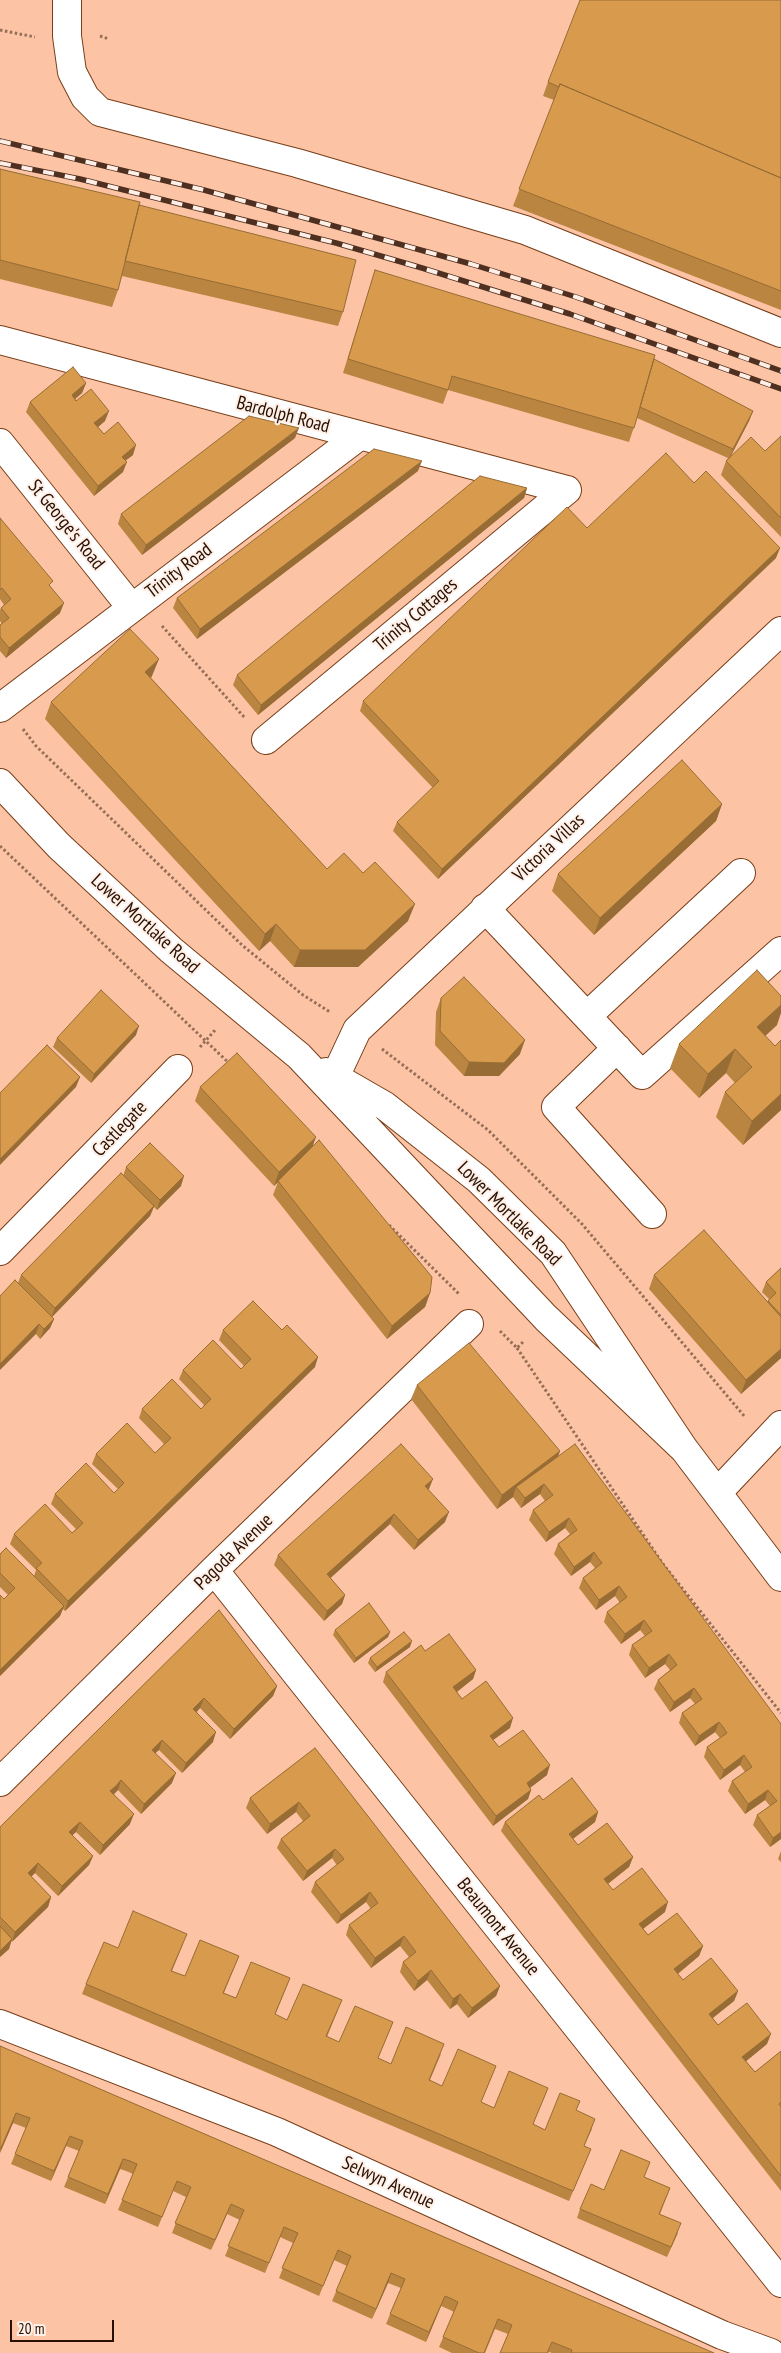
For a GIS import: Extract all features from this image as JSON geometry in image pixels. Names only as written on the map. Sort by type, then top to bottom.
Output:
[{"type":"main road","points":[[67,0],[67,36],[72,72],[85,97],[100,112],[297,163],[525,230],[781,332]]},
{"type":"main road","name":"Bardolph Road","points":[[0,340],[567,490]]},
{"type":"main road","name":"Trinity Road","points":[[0,708],[359,436]]},
{"type":"main road","name":"St George's Road","points":[[0,443],[135,604]]},
{"type":"main road","name":"Trinity Cottages","points":[[266,740],[567,490]]},
{"type":"main road","name":"Victoria Villas","points":[[335,1077],[358,1030],[485,908],[781,631]]},
{"type":"main road","name":"Lower Mortlake Road","points":[[0,784],[59,846],[171,950],[299,1056],[546,1318],[684,1449]]},
{"type":"main road","points":[[587,1016],[742,873]]},
{"type":"main road","points":[[485,908],[642,1075],[781,951]]},
{"type":"main road","points":[[744,983],[762,1002]]},
{"type":"main road","points":[[617,1048],[556,1107],[652,1214]]},
{"type":"main road","name":"Lower Mortlake Road","points":[[299,1056],[385,1106],[479,1180],[554,1253],[684,1449],[781,1577]]},
{"type":"main road","name":"Castlegate","points":[[0,1251],[178,1069]]},
{"type":"main road","name":"Pagoda Avenue","points":[[0,1782],[214,1570],[470,1324]]},
{"type":"main road","points":[[718,1492],[781,1425]]},
{"type":"main road","name":"Beaumont Avenue","points":[[214,1570],[781,2283]]},
{"type":"main road","name":"Selwyn Avenue","points":[[0,2024],[277,2132],[722,2335],[771,2353]]},
{"type":"path","points":[[0,30],[36,38]]},
{"type":"path","points":[[135,604],[266,740]]},
{"type":"path","points":[[0,846],[234,1068]]},
{"type":"path","points":[[178,1069],[238,1005]]},
{"type":"path","points":[[385,1222],[460,1295]]},
{"type":"path","points":[[517,1348],[663,1564],[781,1713]]},
{"type":"building","points":[[580,0],[781,0],[781,178],[560,84],[559,87],[548,82]]},
{"type":"building","points":[[560,84],[781,178],[781,291],[519,189]]},
{"type":"building","points":[[0,169],[140,202],[118,290],[0,260]]},
{"type":"building","points":[[139,205],[356,260],[343,312],[125,261]]},
{"type":"building","points":[[375,270],[655,355],[634,428],[452,376],[448,390],[348,359]]},
{"type":"building","points":[[654,359],[753,411],[733,449],[640,407]]},
{"type":"building","points":[[73,367],[86,383],[72,395],[76,401],[91,389],[109,411],[94,423],[104,434],[118,422],[136,445],[122,457],[127,462],[98,486],[30,402]]},
{"type":"building","points":[[249,416],[299,428],[146,545],[121,514]]},
{"type":"building","points":[[781,436],[781,518],[726,461],[751,437],[765,451]]},
{"type":"building","points":[[374,449],[422,461],[200,629],[177,598]]},
{"type":"building","points":[[666,453],[694,483],[706,471],[780,548],[442,869],[397,822],[439,781],[363,701],[567,507],[587,528]]},
{"type":"building","points":[[480,476],[527,488],[261,705],[237,675]]},
{"type":"building","points":[[0,518],[53,581],[49,585],[64,603],[9,648],[0,637],[0,625],[9,618],[1,608],[11,599],[2,588],[0,590]]},
{"type":"building","points":[[130,629],[159,659],[145,672],[327,869],[344,853],[363,873],[375,862],[415,904],[365,950],[300,950],[276,924],[265,934],[51,702]]},
{"type":"building","points":[[682,760],[722,804],[600,918],[558,874]]},
{"type":"building","points":[[757,970],[781,996],[781,1005],[757,1027],[775,1046],[781,1040],[781,1094],[752,1121],[725,1092],[752,1067],[735,1049],[708,1074],[679,1044]]},
{"type":"building","points":[[464,977],[525,1040],[504,1063],[469,1062],[440,1031],[441,998]]},
{"type":"building","points":[[101,990],[139,1026],[94,1074],[57,1038]]},
{"type":"building","points":[[47,1045],[80,1077],[0,1159],[0,1093]]},
{"type":"building","points":[[237,1053],[316,1137],[279,1172],[200,1087]]},
{"type":"building","points":[[319,1140],[432,1277],[430,1293],[392,1326],[278,1181]]},
{"type":"building","points":[[150,1143],[184,1176],[160,1200],[126,1167]]},
{"type":"building","points":[[121,1173],[154,1206],[55,1308],[21,1275]]},
{"type":"building","points":[[704,1230],[781,1317],[781,1349],[746,1380],[654,1275]]},
{"type":"building","points":[[781,1268],[781,1315],[768,1301],[776,1293],[766,1282]]},
{"type":"building","points":[[15,1280],[54,1319],[44,1329],[39,1324],[0,1364],[0,1296]]},
{"type":"building","points":[[253,1301],[282,1330],[287,1325],[318,1357],[68,1601],[36,1568],[42,1563],[14,1534],[45,1504],[72,1533],[78,1528],[83,1523],[55,1494],[86,1463],[114,1493],[124,1483],[96,1454],[127,1423],[155,1453],[171,1438],[142,1409],[172,1379],[201,1409],[211,1399],[183,1370],[213,1340],[241,1369],[251,1359],[223,1330]]},
{"type":"building","points":[[469,1343],[560,1451],[502,1495],[417,1385]]},
{"type":"building","points":[[401,1444],[433,1479],[425,1486],[449,1512],[418,1540],[394,1514],[327,1574],[345,1595],[327,1611],[278,1555]]},
{"type":"building","points":[[575,1444],[781,1724],[781,1832],[773,1838],[757,1815],[777,1801],[768,1790],[748,1804],[732,1781],[752,1767],[744,1755],[724,1770],[707,1747],[727,1733],[723,1727],[719,1722],[699,1736],[682,1713],[702,1699],[694,1688],[674,1702],[658,1680],[677,1665],[669,1654],[649,1668],[632,1645],[652,1631],[644,1620],[625,1634],[607,1612],[627,1597],[619,1586],[599,1600],[583,1578],[602,1563],[594,1552],[574,1567],[558,1544],[577,1530],[569,1518],[549,1532],[533,1510],[553,1495],[544,1484],[525,1498],[516,1487]]},
{"type":"building","points":[[6,1548],[64,1606],[0,1670],[0,1595],[4,1599],[15,1588],[0,1573],[0,1554]]},
{"type":"building","points":[[369,1603],[390,1632],[356,1658],[335,1630]]},
{"type":"building","points":[[219,1610],[277,1686],[234,1729],[204,1698],[193,1709],[216,1732],[186,1763],[162,1740],[152,1750],[176,1773],[144,1804],[121,1780],[110,1791],[134,1814],[103,1845],[80,1822],[69,1832],[93,1856],[62,1886],[38,1863],[28,1873],[51,1897],[15,1932],[0,1917],[0,1827]]},
{"type":"building","points":[[404,1632],[412,1641],[377,1667],[370,1658]]},
{"type":"building","points":[[449,1634],[476,1670],[453,1687],[462,1699],[486,1681],[513,1718],[490,1736],[499,1747],[523,1730],[550,1765],[527,1783],[531,1790],[496,1816],[386,1672],[421,1645],[425,1651]]},
{"type":"building","points":[[315,1748],[500,1986],[472,2008],[460,1994],[453,1999],[431,1970],[418,1981],[403,1962],[416,1952],[404,1936],[375,1958],[349,1925],[378,1903],[370,1892],[341,1915],[315,1882],[344,1859],[335,1849],[307,1871],[281,1839],[310,1816],[299,1802],[270,1824],[250,1798]]},
{"type":"building","points":[[572,1778],[598,1812],[569,1834],[578,1845],[607,1823],[633,1857],[604,1879],[613,1890],[642,1868],[668,1902],[639,1924],[648,1935],[677,1913],[703,1946],[674,1969],[683,1980],[711,1958],[738,1991],[709,2014],[718,2025],[747,2003],[771,2034],[742,2057],[755,2072],[781,2051],[781,2102],[779,2104],[781,2107],[781,2176],[505,1822],[539,1795],[543,1800]]},
{"type":"building","points":[[133,1911],[187,1934],[171,1971],[185,1976],[200,1940],[239,1956],[223,1993],[236,1998],[251,1962],[290,1978],[275,2014],[287,2020],[303,1984],[342,2000],[326,2036],[339,2042],[355,2006],[393,2022],[378,2058],[391,2064],[406,2027],[444,2044],[429,2080],[442,2086],[458,2049],[496,2066],[481,2102],[494,2108],[509,2071],[548,2088],[533,2124],[545,2130],[560,2093],[580,2101],[576,2110],[595,2119],[584,2146],[591,2149],[573,2191],[86,1984],[104,1942],[118,1948]]},
{"type":"building","points":[[0,1926],[12,1939],[0,1951]]},
{"type":"building","points":[[0,2046],[714,2353],[571,2353],[572,2350],[552,2342],[547,2353],[500,2353],[512,2325],[498,2319],[484,2353],[479,2353],[443,2337],[458,2302],[452,2299],[445,2296],[429,2332],[390,2314],[405,2279],[391,2273],[376,2309],[336,2291],[351,2256],[338,2250],[323,2286],[282,2268],[298,2233],[284,2227],[269,2263],[228,2246],[244,2210],[231,2204],[215,2240],[175,2223],[191,2187],[177,2181],[162,2217],[122,2200],[137,2164],[130,2161],[123,2159],[108,2194],[68,2177],[83,2141],[70,2136],[54,2171],[15,2154],[30,2118],[16,2113],[0,2148]]},
{"type":"building","points":[[621,2150],[650,2162],[644,2177],[670,2188],[659,2214],[681,2223],[671,2247],[580,2209],[591,2184],[604,2190]]},
{"type":"railway","points":[[0,141],[204,190],[471,264],[576,297],[781,371]]},
{"type":"railway","points":[[0,163],[80,179],[336,243],[570,314],[781,389]]}]
